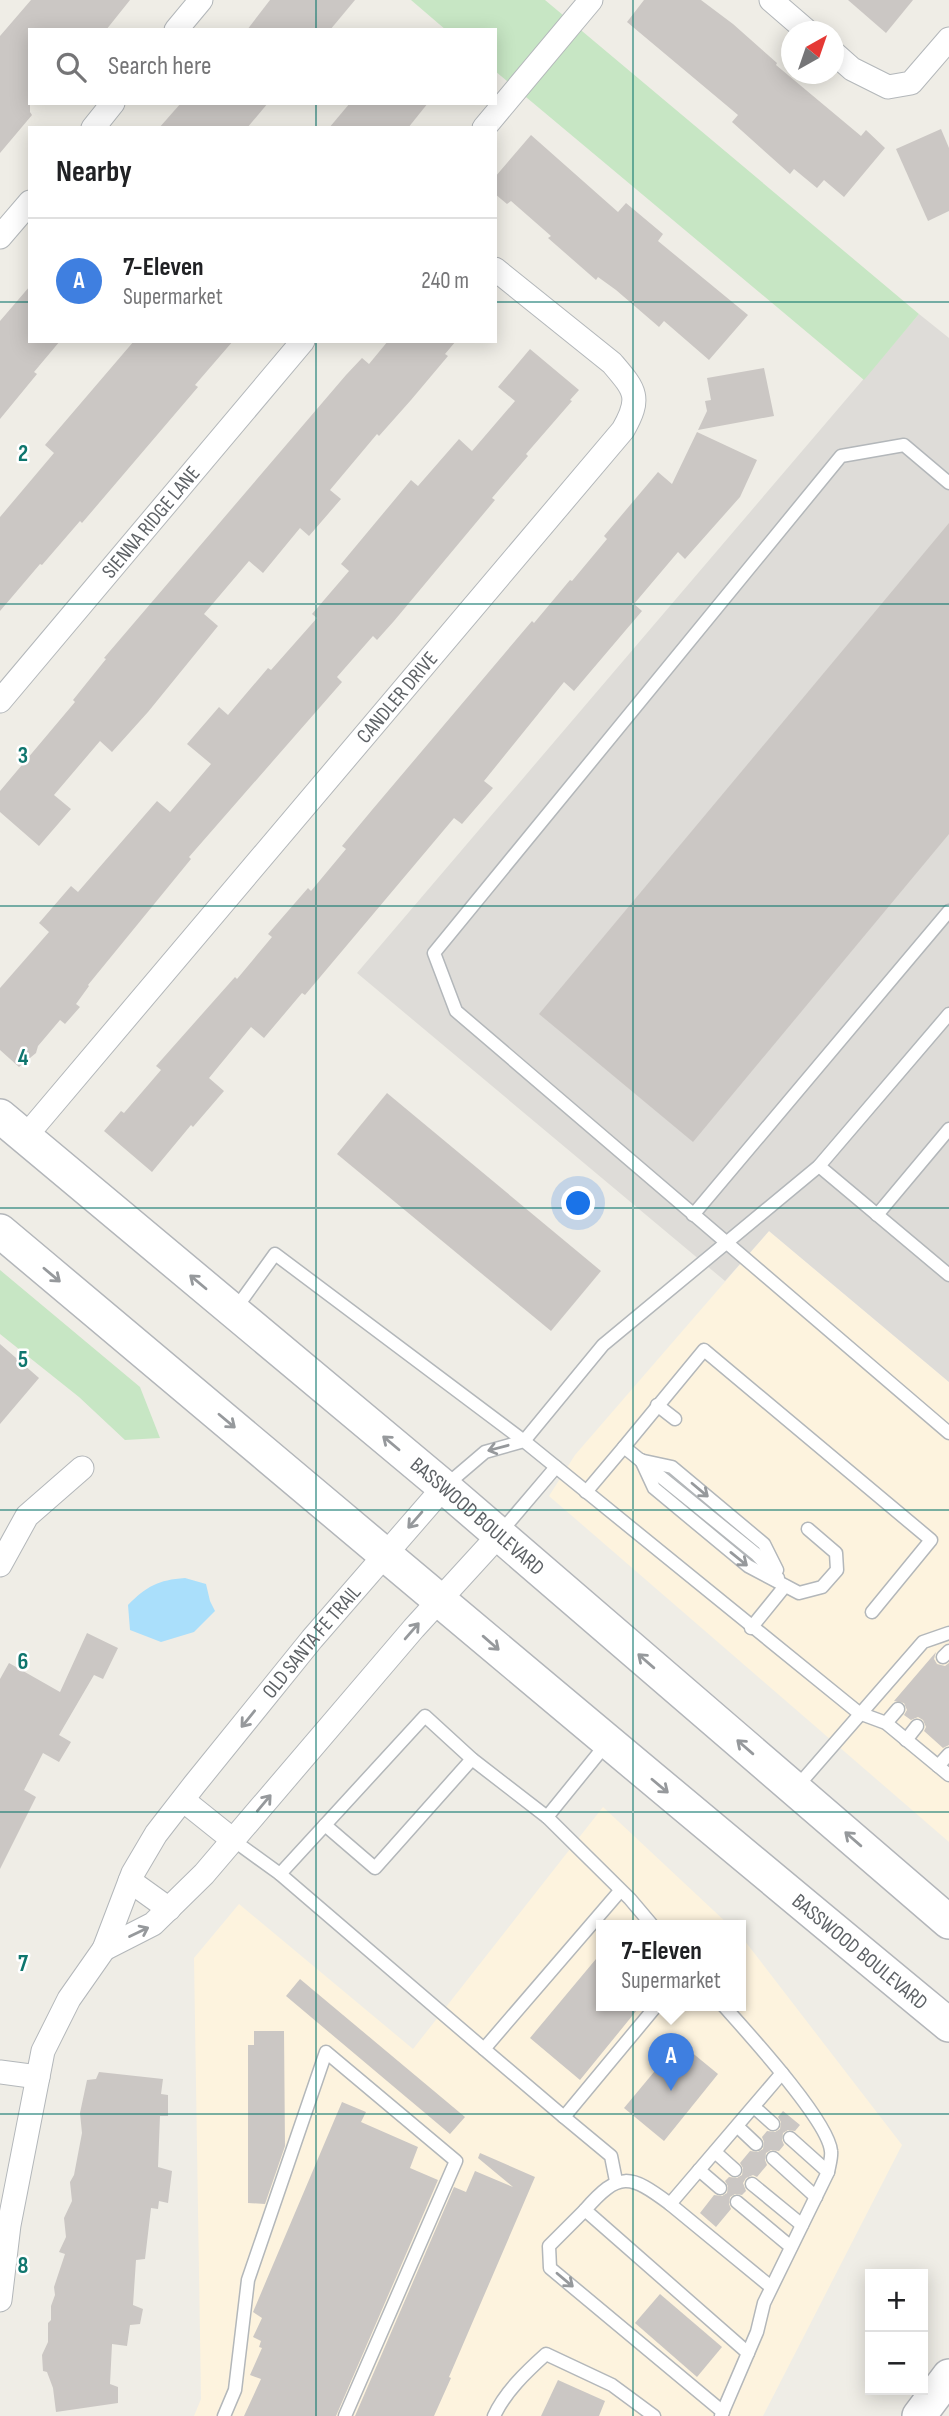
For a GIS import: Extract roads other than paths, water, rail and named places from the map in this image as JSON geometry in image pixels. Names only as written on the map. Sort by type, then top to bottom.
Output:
[{"type":"main road","name":"BASSWOOD BOULEVARD","points":[[12,1127],[444,1487],[949,1922]]},
{"type":"main road","name":"BASSWOOD BOULEVARD","points":[[0,1231],[608,1743],[949,2025]]},
{"type":"main road","points":[[919,2416],[949,2376]]},
{"type":"street","points":[[178,28],[201,0]]},
{"type":"street","points":[[486,126],[592,0]]},
{"type":"street","points":[[771,0],[795,21]]},
{"type":"street","points":[[844,62],[852,69],[888,87],[911,83],[949,39]]},
{"type":"street","points":[[95,126],[111,105]]},
{"type":"street","points":[[0,237],[28,204]]},
{"type":"street","name":"CANDLER DRIVE","points":[[12,1127],[614,440],[632,414],[635,396],[612,363],[497,271]]},
{"type":"street","name":"SIENNA RIDGE LANE","points":[[0,701],[301,343]]},
{"type":"street","points":[[0,1565],[27,1516],[82,1468]]},
{"type":"street","name":"OLD SANTA FE TRAIL","points":[[0,2300],[9,2225],[43,2051],[69,1999],[104,1949],[130,1881],[156,1834],[183,1800],[312,1639],[444,1487]]},
{"type":"street","name":"OLD SANTA FE TRAIL","points":[[104,1949],[153,1924],[204,1874],[440,1599],[499,1535]]},
{"type":"street","points":[[183,1800],[233,1840]]},
{"type":"street","points":[[130,1881],[169,1909]]},
{"type":"street","points":[[0,2072],[38,2077]]},
{"type":"lane","points":[[949,482],[904,445],[841,456],[434,953],[456,1011],[949,1433]]},
{"type":"lane","points":[[693,1215],[949,911]]},
{"type":"lane","points":[[444,1487],[485,1452],[524,1441],[603,1345],[819,1166],[949,1014]]},
{"type":"lane","points":[[877,1215],[949,1129]]},
{"type":"lane","points":[[819,1166],[949,1275]]},
{"type":"lane","points":[[234,1312],[275,1254],[524,1441],[859,1713],[886,1723],[949,1775]]},
{"type":"lane","points":[[586,1492],[704,1350],[931,1541],[872,1612]]},
{"type":"lane","points":[[657,1405],[675,1419]]},
{"type":"lane","points":[[624,1447],[756,1553],[785,1586],[799,1593],[822,1587],[836,1570],[836,1553],[808,1529]]},
{"type":"lane","points":[[499,1535],[556,1467]]},
{"type":"lane","points":[[751,1628],[785,1586]]},
{"type":"lane","points":[[795,1790],[923,1642],[949,1633]]},
{"type":"lane","points":[[886,1723],[898,1709]]},
{"type":"lane","points":[[280,1874],[425,1716],[472,1759],[547,1817],[647,1920]]},
{"type":"lane","points":[[906,1740],[917,1726]]},
{"type":"lane","points":[[547,1817],[608,1743]]},
{"type":"lane","points":[[938,1766],[949,1754]]},
{"type":"lane","points":[[326,1825],[375,1868],[472,1759]]},
{"type":"lane","points":[[233,1840],[280,1874],[611,2156],[616,2181]]},
{"type":"lane","points":[[484,2049],[620,1891]]},
{"type":"lane","points":[[564,2117],[652,2011]]},
{"type":"lane","points":[[728,2011],[782,2073],[822,2129],[831,2150],[828,2172],[771,2287],[757,2332],[722,2414],[550,2268],[548,2246],[607,2186],[616,2181],[646,2186],[771,2287]]},
{"type":"lane","points":[[224,2416],[235,2390],[248,2280],[326,2052],[456,2161],[345,2416]]},
{"type":"lane","points":[[670,2204],[782,2073]]},
{"type":"lane","points":[[754,2107],[773,2124]]},
{"type":"lane","points":[[738,2127],[756,2144]]},
{"type":"lane","points":[[790,2138],[828,2172]]},
{"type":"lane","points":[[715,2152],[735,2170]]},
{"type":"lane","points":[[773,2158],[816,2197]]},
{"type":"lane","points":[[699,2170],[720,2188]]},
{"type":"lane","points":[[751,2184],[802,2225]]},
{"type":"lane","points":[[737,2202],[791,2248]]},
{"type":"lane","points":[[585,2210],[748,2353]]},
{"type":"lane","points":[[494,2416],[499,2404],[546,2354],[612,2385],[654,2416]]},
{"type":"water","points":[[185,1578],[206,1584],[215,1611],[194,1632],[161,1642],[130,1630],[128,1605],[135,1598],[160,1582]]},
{"type":"place","name":"7-Eleven","points":[[671,2091]]}]
